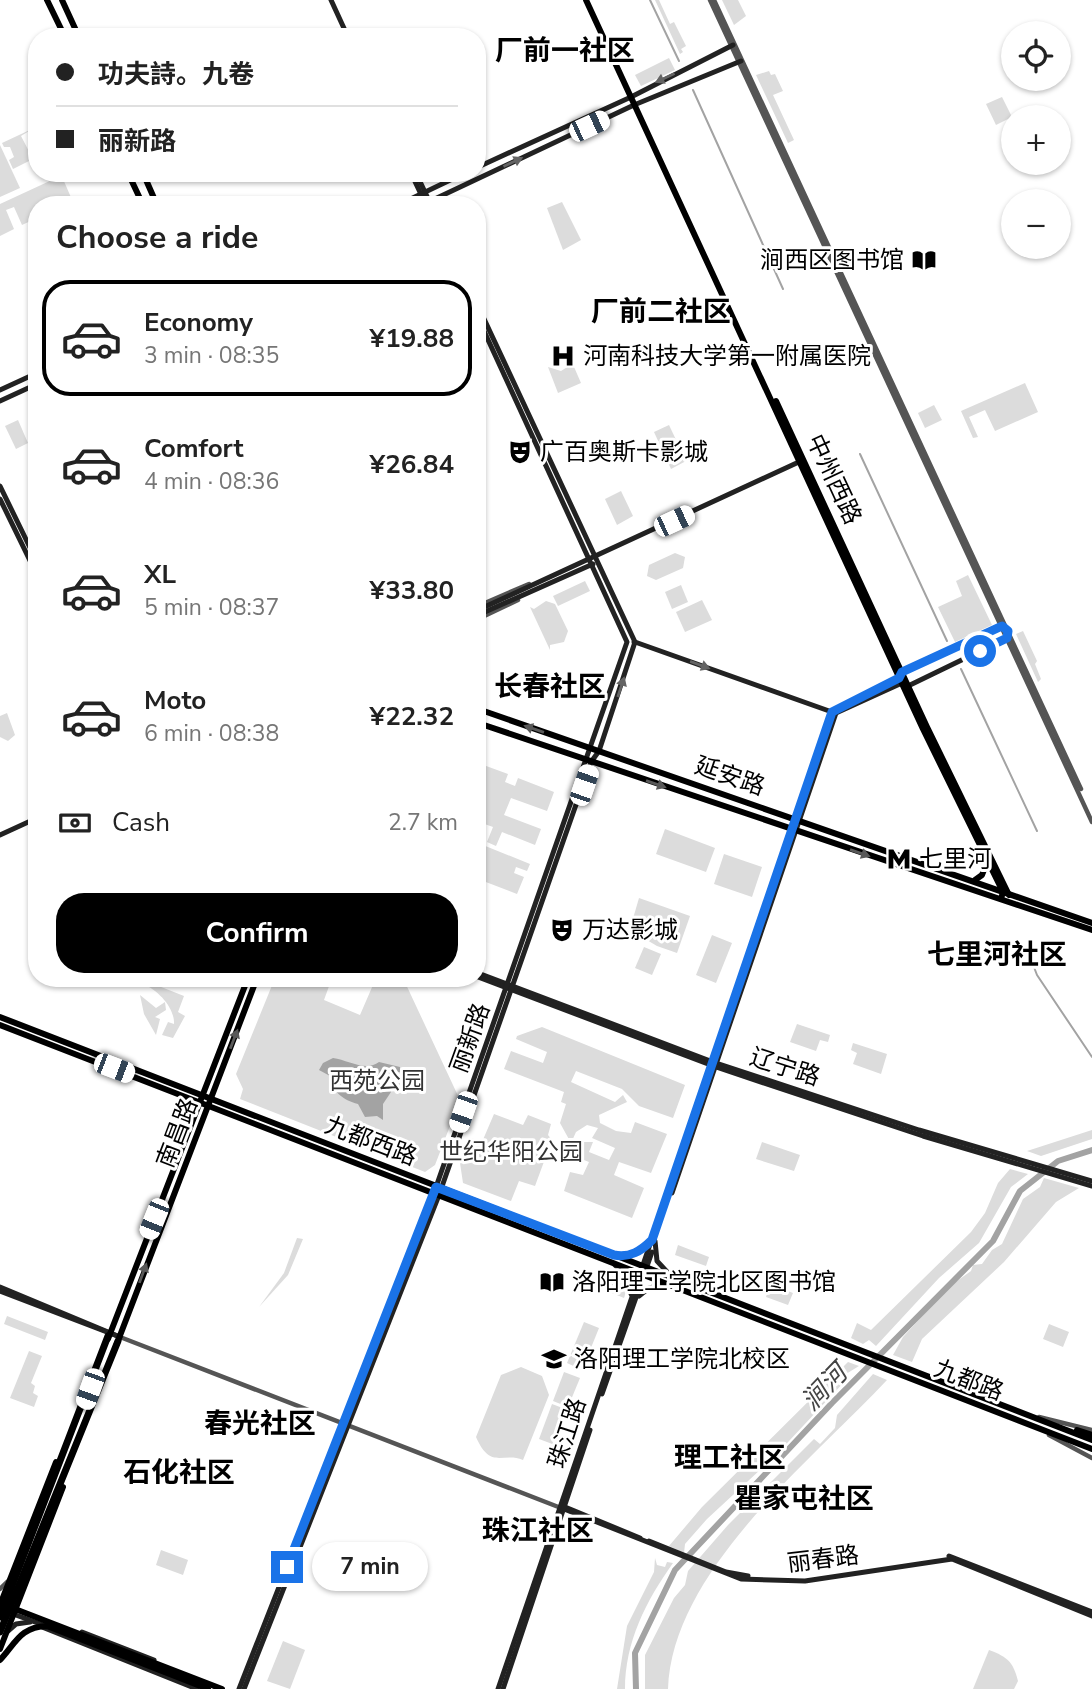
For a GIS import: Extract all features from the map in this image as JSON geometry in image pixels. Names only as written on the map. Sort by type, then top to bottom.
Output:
[{"type":"highway","name":"南昌路","points":[[4,1632],[43,1530],[109,1334]]},
{"type":"highway","name":"南昌路","points":[[0,1617],[83,1415],[119,1339]]},
{"type":"main road","points":[[47,0],[61,28]]},
{"type":"main road","points":[[62,0],[75,28]]},
{"type":"main road","points":[[333,0],[346,28]]},
{"type":"main road","name":"中州西路","points":[[587,0],[1005,896]]},
{"type":"main road","points":[[486,163],[732,46]]},
{"type":"main road","points":[[486,176],[636,105],[739,61]]},
{"type":"main road","points":[[418,182],[424,196]]},
{"type":"main road","points":[[417,196],[446,182]]},
{"type":"main road","points":[[444,196],[473,182]]},
{"type":"main road","points":[[486,323],[635,642]]},
{"type":"main road","points":[[486,335],[627,642],[635,642],[834,713],[1008,635],[1002,626],[903,680]]},
{"type":"main road","points":[[0,390],[28,377]]},
{"type":"main road","points":[[0,401],[28,388]]},
{"type":"main road","points":[[486,608],[533,582],[589,558],[597,558],[802,460]]},
{"type":"main road","points":[[0,486],[28,544]]},
{"type":"main road","points":[[0,499],[28,557]]},
{"type":"main road","points":[[486,610],[592,565],[597,558]]},
{"type":"main road","name":"丽新路","points":[[239,1689],[437,1191],[589,762],[590,748],[627,642]]},
{"type":"main road","name":"丽新路","points":[[589,762],[599,751],[635,642]]},
{"type":"main road","name":"中州西路","points":[[903,680],[1005,896]]},
{"type":"main road","name":"延安路","points":[[486,712],[975,880],[1005,896]]},
{"type":"main road","name":"珠江路","points":[[500,1689],[834,713]]},
{"type":"main road","name":"延安路","points":[[486,726],[794,830],[1005,896]]},
{"type":"main road","points":[[0,835],[28,822]]},
{"type":"main road","points":[[975,880],[982,876],[987,862]]},
{"type":"main road","points":[[1005,896],[1092,923]]},
{"type":"main road","points":[[1005,896],[1092,930]]},
{"type":"main road","name":"辽宁路","points":[[486,978],[715,1065],[1091,1183]]},
{"type":"main road","name":"南昌路","points":[[0,1604],[245,987]]},
{"type":"main road","name":"南昌路","points":[[0,1649],[43,1530],[254,987]]},
{"type":"main road","name":"九都西路","points":[[0,1017],[201,1099]]},
{"type":"main road","name":"九都西路","points":[[0,1025],[210,1102],[644,1270],[847,1345],[855,1352]]},
{"type":"main road","points":[[154,1219],[160,1218],[162,1223]]},
{"type":"main road","points":[[654,1241],[657,1261],[674,1281],[649,1288],[634,1298],[627,1277],[612,1257],[631,1255],[654,1241]]},
{"type":"main road","name":"九都西路","points":[[674,1281],[839,1349],[855,1352]]},
{"type":"main road","points":[[0,1289],[119,1339]]},
{"type":"main road","points":[[855,1352],[897,1369]]},
{"type":"main road","name":"九都路","points":[[897,1369],[1092,1435]]},
{"type":"main road","name":"九都路","points":[[897,1369],[1092,1451]]},
{"type":"main road","name":"丽新路","points":[[244,1689],[345,1424]]},
{"type":"main road","name":"丽春路","points":[[564,1508],[726,1573],[771,1578],[806,1577],[953,1556],[1092,1614]]},
{"type":"main road","points":[[30,1528],[37,1536],[43,1530]]},
{"type":"main road","points":[[9,1646],[43,1530]]},
{"type":"main road","points":[[0,1604],[220,1689]]},
{"type":"main road","points":[[0,1604],[220,1689]]},
{"type":"main road","points":[[15,1611],[53,1633],[197,1689]]},
{"type":"main road","points":[[15,1611],[229,1689]]},
{"type":"main road","points":[[4,1632],[21,1622],[33,1622],[209,1689]]},
{"type":"main road","points":[[0,1660],[9,1646],[28,1629],[47,1626],[209,1689]]},
{"type":"street","points":[[712,0],[1002,626]]},
{"type":"street","points":[[739,61],[1092,815]]},
{"type":"street","points":[[1008,635],[1092,822]]},
{"type":"street","name":"丽春路","points":[[119,1339],[564,1508]]},
{"type":"street","name":"九都路","points":[[1029,1424],[1092,1458]]},
{"type":"street","points":[[0,1589],[12,1575]]},
{"type":"green space","points":[[655,0],[659,0],[670,24],[674,22],[686,46],[681,49],[683,52],[680,54]]},
{"type":"green space","points":[[722,0],[738,0],[746,16],[734,25]]},
{"type":"green space","points":[[669,58],[675,70],[641,86],[635,75]]},
{"type":"green space","points":[[769,71],[771,75],[775,74],[783,91],[773,95],[794,140],[788,143],[756,75]]},
{"type":"green space","points":[[1002,97],[1006,105],[1001,105],[1001,122],[996,125],[986,104]]},
{"type":"green space","points":[[28,131],[21,136],[28,149],[28,162],[13,169],[9,160],[14,157],[10,147],[4,147],[2,143]]},
{"type":"green space","points":[[0,145],[20,188],[0,197]]},
{"type":"green space","points":[[48,182],[64,182],[70,196],[28,196],[28,222],[22,225],[14,207],[6,210],[14,229],[0,236],[0,204]]},
{"type":"green space","points":[[562,202],[581,240],[563,250],[547,208]]},
{"type":"green space","points":[[571,360],[581,383],[558,393],[548,367],[561,371],[569,366]]},
{"type":"green space","points":[[1025,383],[1038,412],[995,431],[985,410],[969,417],[978,437],[973,438],[961,411]]},
{"type":"green space","points":[[934,405],[942,420],[925,428],[918,413]]},
{"type":"green space","points":[[18,420],[28,443],[16,449],[5,426]]},
{"type":"green space","points":[[669,425],[686,461],[671,469],[654,432]]},
{"type":"green space","points":[[621,491],[633,516],[617,525],[605,499]]},
{"type":"green space","points":[[675,553],[685,557],[683,568],[656,580],[647,576],[649,565]]},
{"type":"green space","points":[[968,575],[992,625],[955,642],[938,607],[962,596],[956,581]]},
{"type":"green space","points":[[585,581],[590,591],[558,606],[553,596]]},
{"type":"green space","points":[[681,585],[688,602],[672,609],[665,592]]},
{"type":"green space","points":[[702,600],[712,620],[685,632],[676,612]]},
{"type":"green space","points":[[546,601],[555,604],[568,631],[564,642],[550,645],[550,650],[530,607],[534,609]]},
{"type":"green space","points":[[1023,631],[1037,661],[1035,664],[1041,679],[1038,682],[1016,634]]},
{"type":"green space","points":[[7,713],[15,735],[8,741],[0,737],[0,716]]},
{"type":"green space","points":[[486,766],[508,774],[505,782],[515,786],[518,778],[554,792],[547,811],[511,798],[504,815],[541,829],[535,845],[502,832],[496,846],[487,842],[493,827],[486,824]]},
{"type":"green space","points":[[665,829],[715,848],[706,872],[656,854]]},
{"type":"green space","points":[[486,846],[530,864],[527,871],[516,867],[514,873],[524,877],[517,894],[486,882]]},
{"type":"green space","points":[[724,854],[762,867],[752,897],[714,884]]},
{"type":"green space","points":[[639,898],[690,916],[677,953],[657,946],[635,933],[632,922]]},
{"type":"green space","points":[[712,935],[732,943],[716,983],[696,975]]},
{"type":"green space","points":[[644,947],[661,954],[652,975],[635,968]]},
{"type":"green space","points":[[149,987],[161,987],[184,996],[178,1012],[185,1016],[173,1038],[162,1035],[168,1022],[174,1024],[174,1018],[160,995]]},
{"type":"green space","name":"西苑公园","points":[[271,987],[329,987],[324,1000],[360,1015],[372,987],[407,987],[460,1100],[435,1165],[425,1172],[240,1099],[243,1089],[236,1074]]},
{"type":"green space","points":[[140,995],[156,1008],[165,1002],[166,1010],[155,1017],[160,1019],[156,1035],[144,1014]]},
{"type":"green space","points":[[797,1024],[830,1035],[828,1042],[820,1040],[816,1051],[790,1042]]},
{"type":"green space","points":[[542,1027],[685,1085],[673,1118],[639,1106],[622,1089],[576,1071],[571,1082],[615,1102],[623,1095],[627,1102],[599,1115],[600,1123],[616,1131],[631,1133],[635,1122],[667,1134],[651,1173],[619,1162],[614,1175],[644,1188],[632,1218],[564,1191],[570,1172],[583,1175],[589,1162],[576,1157],[580,1142],[593,1142],[589,1152],[609,1160],[615,1148],[592,1138],[598,1128],[587,1125],[576,1132],[571,1143],[560,1123],[566,1104],[561,1102],[564,1092],[504,1069],[511,1051],[543,1063],[547,1052],[516,1039],[517,1036]]},
{"type":"green space","points":[[853,1043],[887,1054],[881,1074],[853,1064],[857,1053],[851,1050]]},
{"type":"green space","name":"世纪华阳公园","points":[[494,1114],[523,1125],[528,1115],[551,1124],[548,1135],[552,1140],[535,1186],[519,1181],[511,1201],[463,1183],[460,1163],[471,1138],[482,1142]]},
{"type":"green space","points":[[1092,1130],[1092,1139],[1041,1156],[1027,1151]]},
{"type":"green space","points":[[762,1142],[800,1155],[794,1171],[756,1159]]},
{"type":"green space","points":[[1010,1169],[1028,1174],[1011,1187],[979,1243],[939,1278],[876,1346],[869,1340],[863,1344],[851,1338],[857,1323],[871,1330],[971,1232],[985,1213],[998,1183]]},
{"type":"green space","points":[[1044,1178],[1079,1188],[1056,1202],[1004,1262],[922,1339],[912,1362],[893,1355],[903,1337],[950,1286],[971,1271],[973,1265],[982,1264],[992,1250],[1002,1244],[1023,1199],[1040,1187]]},
{"type":"green space","points":[[297,1238],[303,1239],[288,1275],[259,1307],[284,1273]]},
{"type":"green space","points":[[678,1245],[709,1257],[706,1266],[675,1255]]},
{"type":"green space","points":[[608,1268],[623,1280],[624,1298],[612,1293],[605,1277]]},
{"type":"green space","points":[[770,1284],[793,1293],[788,1305],[766,1297]]},
{"type":"green space","points":[[7,1316],[48,1332],[45,1340],[4,1324]]},
{"type":"green space","points":[[584,1322],[599,1328],[582,1370],[567,1363]]},
{"type":"green space","points":[[1049,1324],[1069,1332],[1063,1347],[1043,1339]]},
{"type":"green space","points":[[29,1351],[42,1356],[31,1383],[35,1386],[33,1393],[38,1396],[34,1407],[10,1398]]},
{"type":"green space","points":[[848,1362],[859,1366],[846,1374],[847,1379],[775,1456],[707,1519],[685,1544],[684,1553],[669,1546],[702,1507]]},
{"type":"green space","points":[[521,1367],[542,1376],[549,1395],[523,1460],[492,1457],[476,1437],[501,1375]]},
{"type":"green space","points":[[564,1372],[580,1378],[568,1407],[553,1401]]},
{"type":"green space","points":[[873,1374],[887,1380],[785,1482],[719,1561],[693,1602],[675,1645],[668,1689],[645,1689],[645,1655],[674,1598],[685,1585],[688,1571],[728,1525],[814,1439],[820,1444],[835,1428],[837,1415]]},
{"type":"green space","points":[[552,1404],[568,1410],[555,1445],[539,1439]]},
{"type":"green space","points":[[161,1550],[188,1560],[183,1575],[156,1565]]},
{"type":"green space","points":[[655,1558],[657,1565],[665,1567],[667,1562],[673,1563],[646,1607],[633,1638],[625,1689],[617,1689],[627,1626],[654,1572]]},
{"type":"green space","points":[[283,1641],[305,1650],[290,1689],[267,1681]]},
{"type":"green space","points":[[989,1650],[1001,1655],[1012,1665],[1018,1681],[1014,1689],[973,1689]]},
{"type":"shaded area","points":[[333,1058],[363,1066],[379,1062],[400,1067],[400,1072],[393,1073],[391,1092],[383,1104],[383,1120],[377,1116],[365,1117],[358,1104],[343,1098],[336,1091],[330,1076],[319,1070],[323,1063]]},
{"type":"waterway","points":[[650,0],[679,61]]},
{"type":"waterway","points":[[693,90],[783,289]]},
{"type":"waterway","points":[[860,454],[947,641]]},
{"type":"waterway","points":[[961,669],[1037,831]]},
{"type":"waterway","points":[[1027,949],[1037,975],[1092,1057]]},
{"type":"waterway","name":"涧河","points":[[636,1689],[635,1653],[675,1570],[832,1403],[993,1241],[1020,1191],[1058,1161],[1092,1150]]},
{"type":"place","name":"涧西区图书馆","points":[[924,260]]},
{"type":"place","name":"河南科技大学第一附属医院","points":[[563,356]]},
{"type":"place","name":"广百奥斯卡影城","points":[[520,452]]},
{"type":"place","name":"七里河","points":[[899,859]]},
{"type":"place","name":"万达影城","points":[[562,930]]},
{"type":"place","name":"洛阳理工学院北区图书馆","points":[[552,1282]]},
{"type":"place","name":"洛阳理工学院北校区","points":[[554,1359]]},
{"type":"district","name":"厂前一社区","points":[[565,50]]},
{"type":"district","name":"厂前二社区","points":[[661,311]]},
{"type":"district","name":"长春社区","points":[[550,686]]},
{"type":"district","name":"七里河社区","points":[[997,954]]},
{"type":"district","name":"春光社区","points":[[260,1423]]},
{"type":"district","name":"理工社区","points":[[730,1457]]},
{"type":"district","name":"石化社区","points":[[179,1472]]},
{"type":"district","name":"瞿家屯社区","points":[[804,1498]]},
{"type":"district","name":"珠江社区","points":[[538,1530]]},
{"type":"route","points":[[287,1567],[436,1187],[614,1255],[631,1255],[645,1247],[652,1240],[832,712],[840,705],[899,678],[902,672],[1002,626],[1008,631],[1007,638],[980,651]]}]
